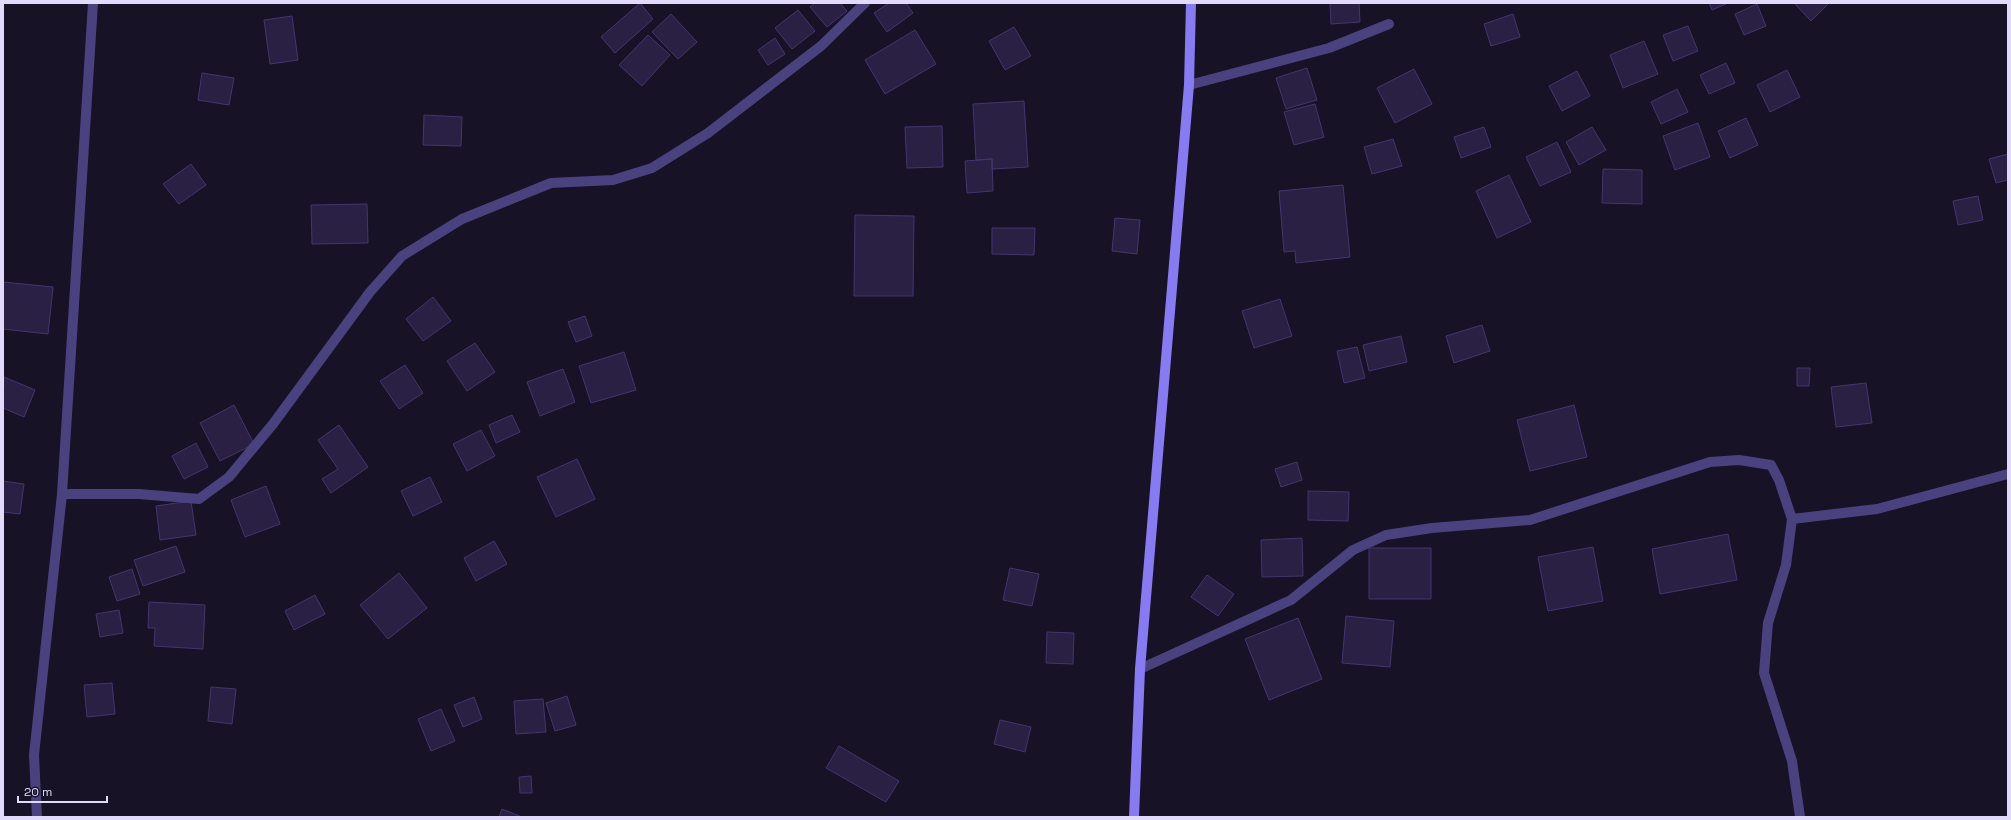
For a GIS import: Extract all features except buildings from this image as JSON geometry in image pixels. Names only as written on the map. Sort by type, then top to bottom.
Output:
[{"type":"street","points":[[37,817],[34,755],[62,494],[93,3]]},
{"type":"street","points":[[62,494],[139,494],[199,499],[229,477],[273,424],[370,292],[402,256],[462,218],[551,183],[613,180],[652,168],[708,133],[815,51],[856,14],[865,3]]},
{"type":"street","points":[[1134,817],[1140,669],[1189,85],[1191,3]]},
{"type":"street","points":[[1189,85],[1329,48],[1389,24]]},
{"type":"street","points":[[1140,669],[1291,600],[1353,550],[1386,535],[1432,528],[1530,520],[1710,462],[1739,460],[1771,465],[1779,480],[1792,519],[1786,565],[1768,623],[1764,673],[1792,762],[1800,817]]},
{"type":"street","points":[[1792,519],[1877,509],[2008,474]]}]
